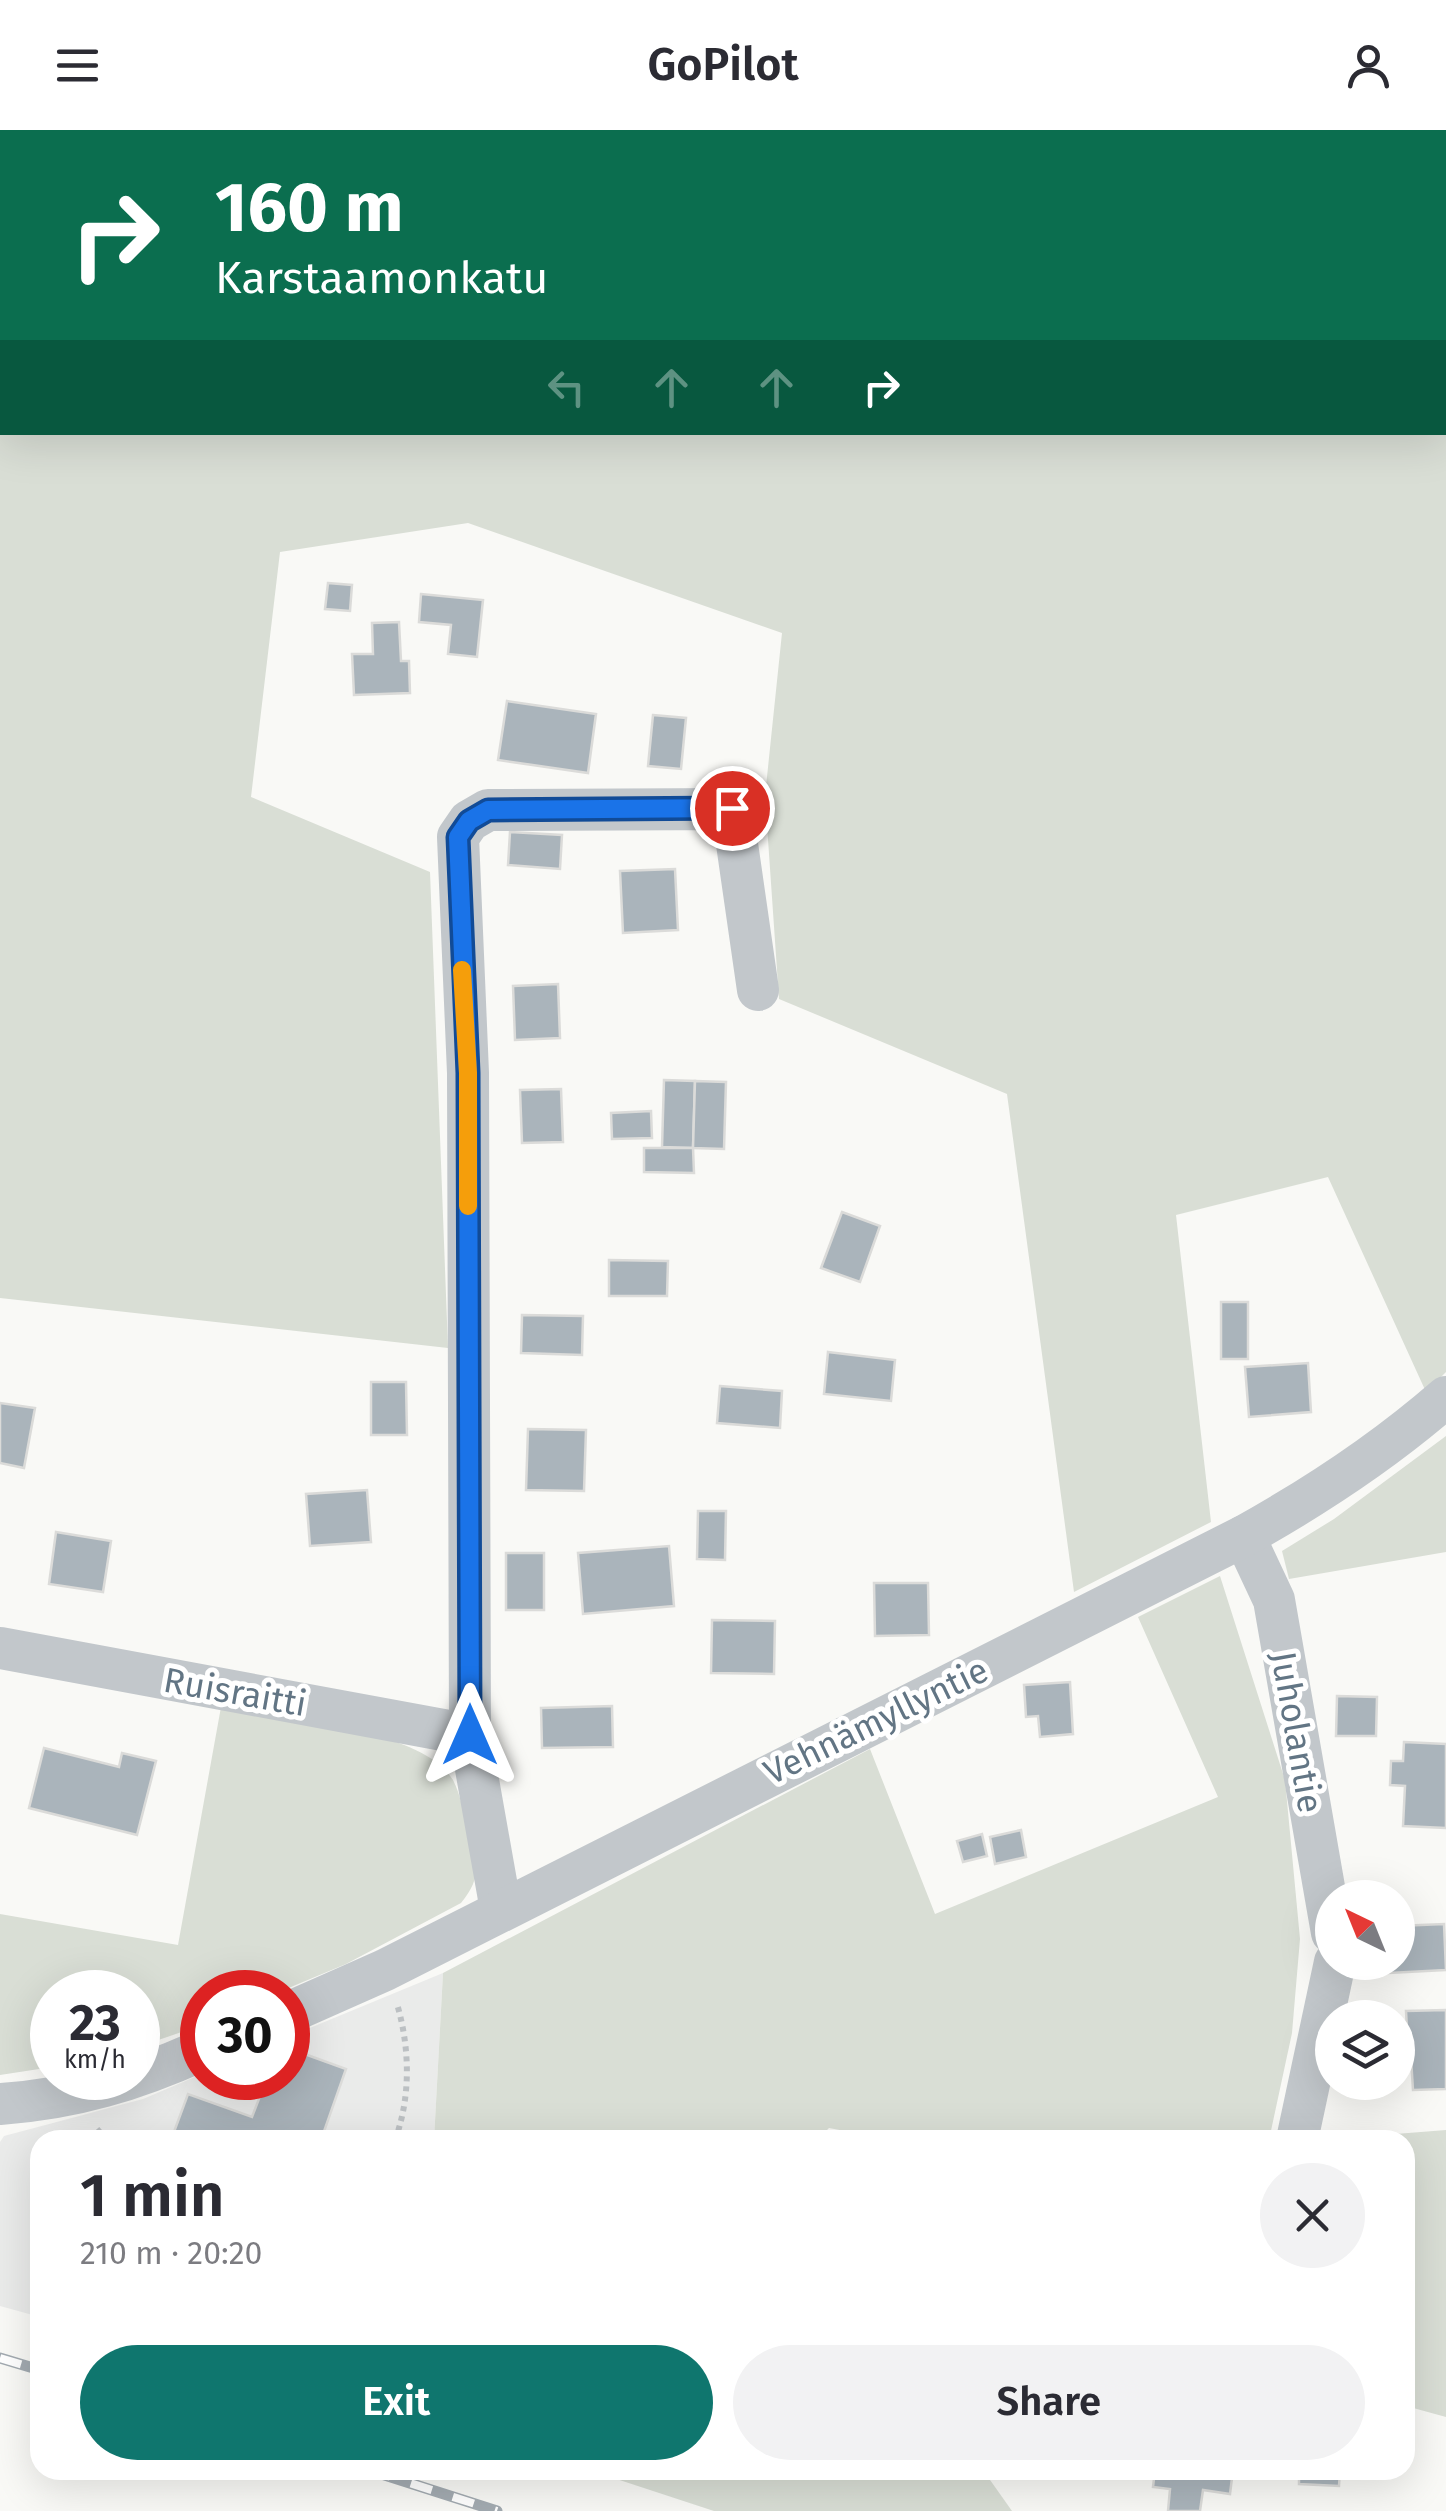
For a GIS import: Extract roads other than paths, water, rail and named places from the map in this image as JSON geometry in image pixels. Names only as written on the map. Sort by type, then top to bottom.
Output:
[{"type":"street","points":[[502,1910],[470,1735],[468,1073],[458,837],[469,821],[488,810],[732,808],[758,990]]},
{"type":"street","name":"Vehnämyllyntie","points":[[310,2003],[385,1970],[1244,1536],[1334,1482],[1404,1433],[1446,1397]]},
{"type":"street","name":"Juholantie","points":[[1244,1536],[1274,1600],[1323,1880]]},
{"type":"street","name":"Ruisraitti","points":[[0,1648],[470,1735]]},
{"type":"street","points":[[1300,2130],[1331,1980]]},
{"type":"street","points":[[0,2104],[86,2093],[134,2080],[180,2060]]},
{"type":"railway","points":[[0,2358],[30,2367]]},
{"type":"railway","points":[[400,2480],[497,2511]]}]
